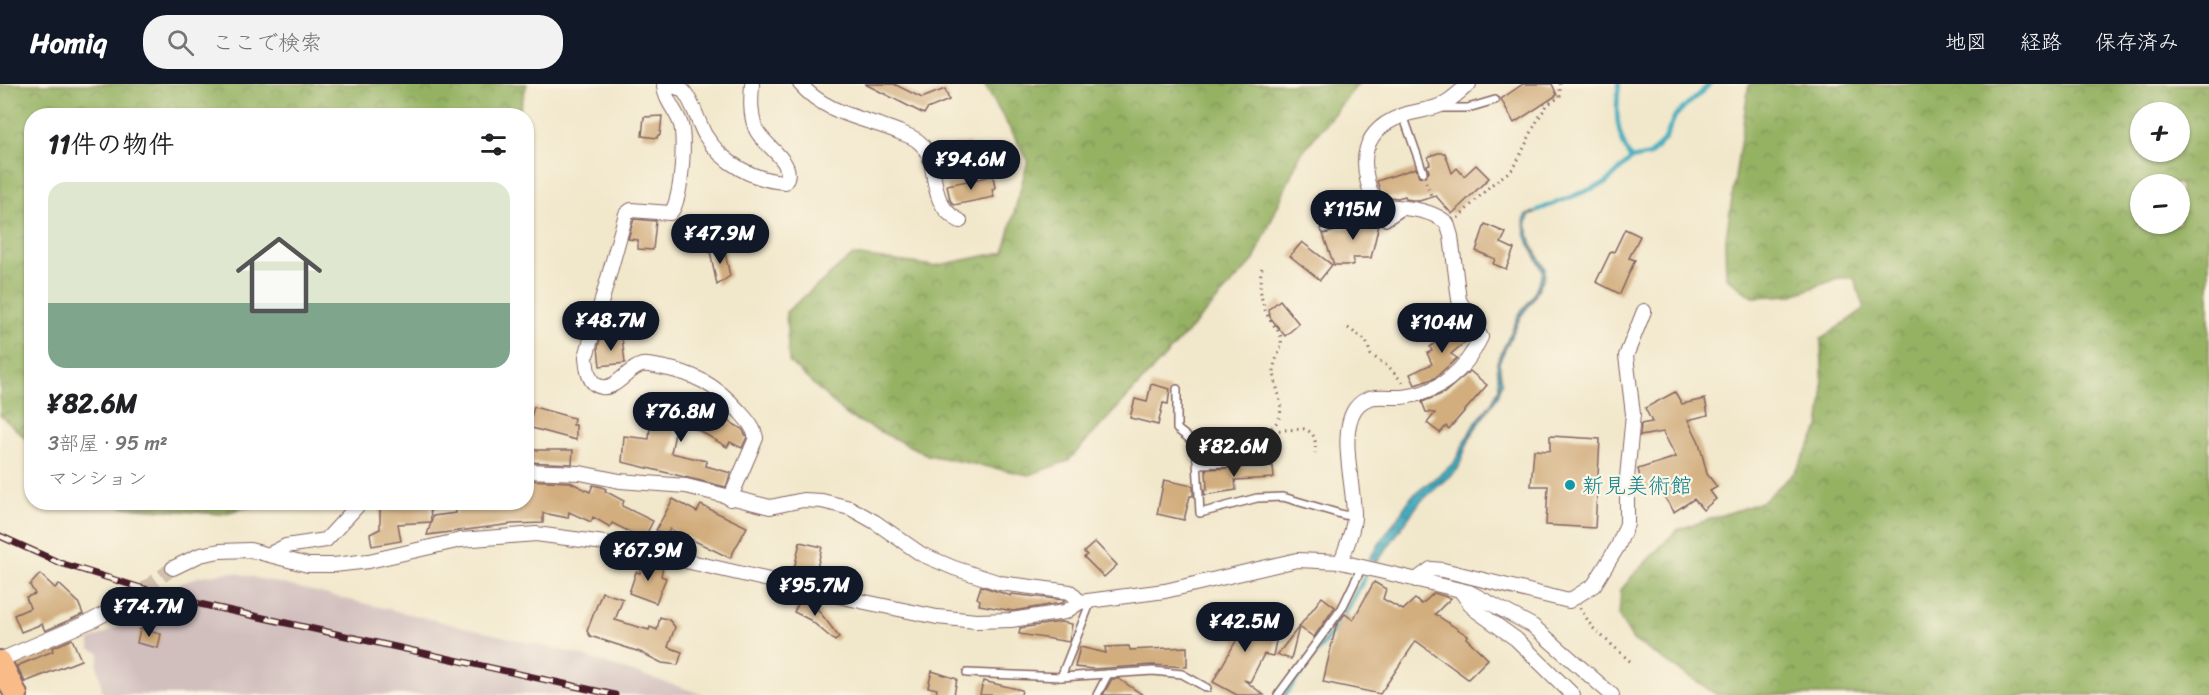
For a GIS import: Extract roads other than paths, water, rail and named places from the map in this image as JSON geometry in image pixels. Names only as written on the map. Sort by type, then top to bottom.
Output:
[{"type":"main road","points":[[0,661],[16,695]]},
{"type":"street","points":[[730,499],[756,438],[750,424],[723,393],[693,375],[644,364],[605,388],[591,380],[586,357],[626,214],[631,210],[670,213],[676,201],[681,163],[682,127],[665,94],[664,86],[677,86],[685,92],[706,136],[728,163],[770,181],[785,182],[789,177],[788,166],[755,130],[751,110],[752,84]]},
{"type":"street","points":[[800,84],[809,94],[834,110],[916,139],[928,154],[939,203],[960,221]]},
{"type":"street","points":[[1341,562],[1354,516],[1348,435],[1352,416],[1357,407],[1373,396],[1408,396],[1445,384],[1463,367],[1481,337],[1459,300],[1447,223],[1425,211],[1375,204],[1364,169],[1364,152],[1383,128],[1403,115],[1443,104],[1470,84]]},
{"type":"street","points":[[1416,579],[1431,569],[1443,570],[1569,601],[1594,585],[1618,546],[1627,524],[1626,478],[1633,414],[1626,356],[1644,311]]},
{"type":"street","points":[[534,471],[580,473],[620,481],[686,486],[730,499],[770,507],[803,501],[822,501],[850,508],[875,522],[921,554],[954,568],[1000,583],[1070,592],[1086,601]]},
{"type":"street","points":[[270,554],[285,546],[326,540],[353,510]]},
{"type":"street","points":[[173,568],[200,555],[220,551],[250,550],[308,565],[334,565],[369,561],[460,540],[536,534],[612,544],[937,617],[976,621],[1011,620],[1065,612],[1086,601],[1165,591],[1298,560],[1341,562],[1361,569],[1460,590],[1533,626],[1612,695]]},
{"type":"street","points":[[1460,590],[1474,609],[1516,639],[1573,695]]},
{"type":"street","points":[[0,661],[93,620],[128,601]]},
{"type":"lane","points":[[1435,107],[1468,108],[1495,100]]},
{"type":"lane","points":[[1403,115],[1423,172]]},
{"type":"lane","points":[[1325,229],[1355,220],[1373,200]]},
{"type":"lane","points":[[1386,222],[1406,209]]},
{"type":"lane","points":[[1177,389],[1177,429],[1196,444],[1198,510],[1202,513],[1238,502],[1282,497],[1354,516]]},
{"type":"lane","points":[[1198,464],[1264,462]]},
{"type":"lane","points":[[1278,695],[1342,608],[1361,569]]},
{"type":"lane","points":[[1061,677],[1086,601]]},
{"type":"lane","points":[[967,673],[1061,677],[1153,671],[1182,674],[1207,688]]},
{"type":"lane","points":[[1097,695],[1108,674]]},
{"type":"water","points":[[1543,208],[1529,216],[1526,225],[1533,248],[1545,268],[1545,275],[1533,300],[1521,316],[1499,362],[1502,383],[1498,396],[1471,435],[1458,469],[1419,503],[1377,562],[1369,559],[1412,496],[1454,463],[1472,428],[1492,402],[1499,388],[1497,362],[1520,313],[1532,298],[1543,272],[1527,239],[1525,216]]},
{"type":"waterway","points":[[1619,84],[1618,123],[1622,141],[1631,159]]},
{"type":"waterway","points":[[1538,210],[1606,183],[1631,159],[1650,155],[1665,139],[1675,116],[1710,84]]},
{"type":"waterway","points":[[1343,617],[1365,577]]},
{"type":"waterway","points":[[1285,695],[1338,624]]},
{"type":"tunnel","points":[[128,601],[173,568]]},
{"type":"railway","points":[[0,536],[60,563],[177,599],[615,695]]},
{"type":"place","name":"新見美術館","points":[[1570,485]]}]
